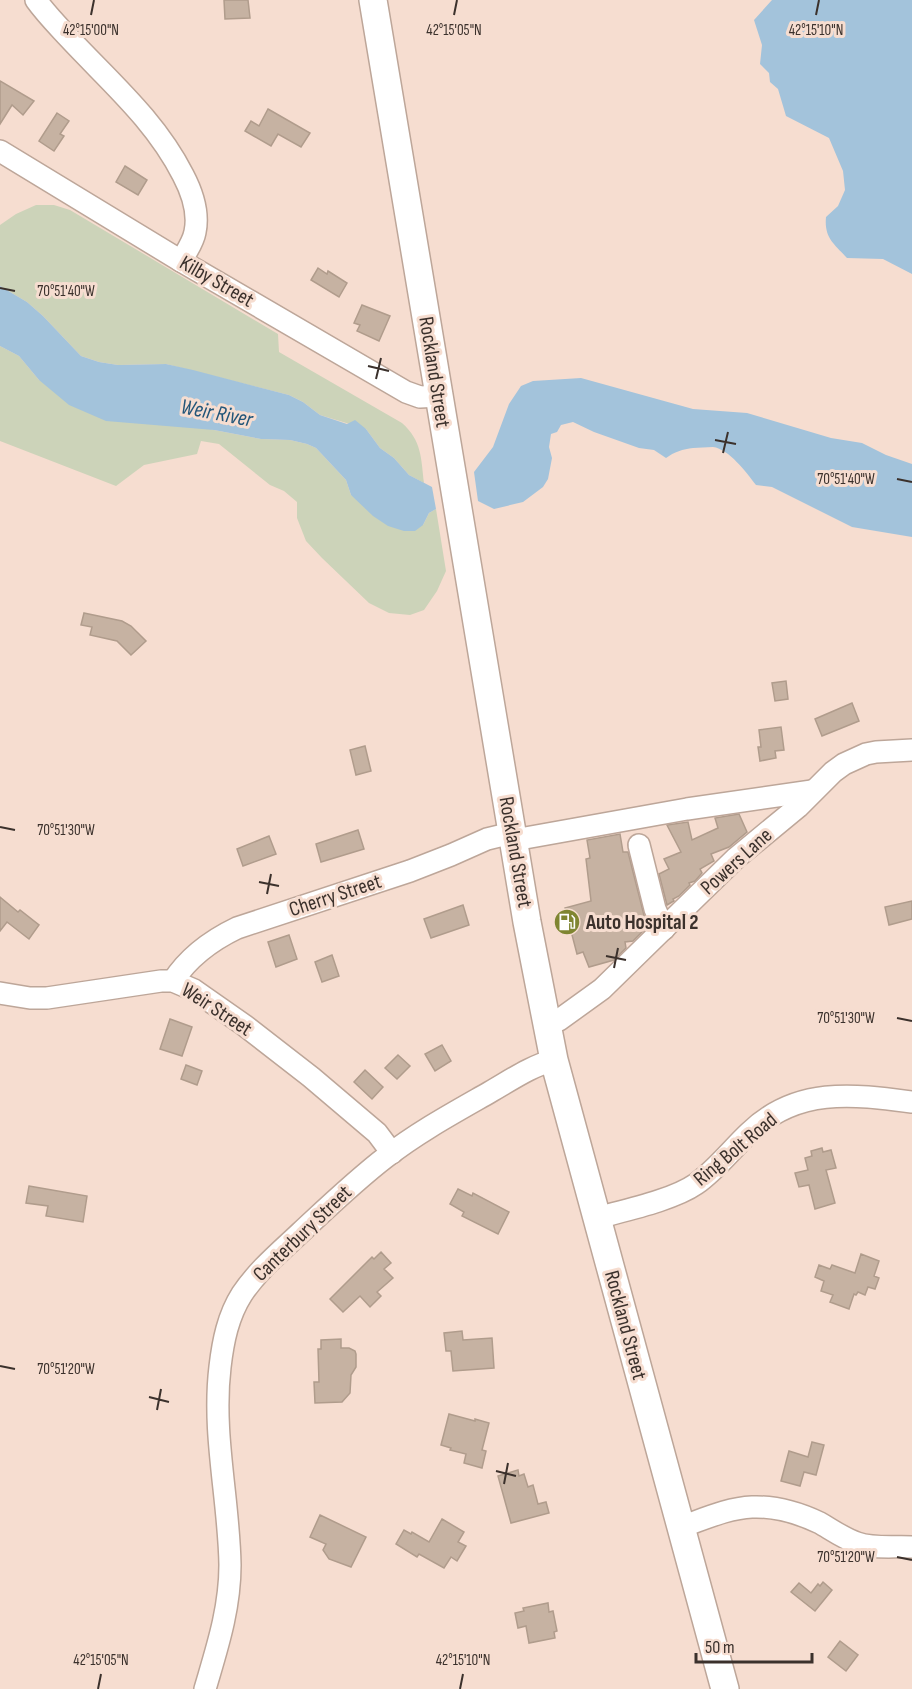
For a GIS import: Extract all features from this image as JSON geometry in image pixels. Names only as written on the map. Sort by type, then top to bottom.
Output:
[{"type":"main road","name":"Rockland Street","points":[[373,0],[513,837],[554,1060],[725,1689]]},
{"type":"street","points":[[36,0],[145,117],[159,134],[182,172],[192,197],[196,226],[192,241],[181,261]]},
{"type":"street","name":"Kilby Street","points":[[0,151],[181,261],[406,392],[420,397],[439,396]]},
{"type":"street","name":"Powers Lane","points":[[547,1024],[559,1020],[602,988],[728,866],[798,807],[833,772],[854,759],[876,752],[912,750]]},
{"type":"street","name":"Cherry Street","points":[[172,981],[188,962],[223,935],[237,928],[410,871],[487,839],[513,837],[687,808],[812,791]]},
{"type":"street","points":[[639,845],[656,909],[664,929]]},
{"type":"street","name":"Weir Street","points":[[0,993],[47,998],[151,982],[172,981],[194,990],[280,1053],[377,1133],[392,1153]]},
{"type":"street","name":"Canterbury Street","points":[[205,1689],[222,1633],[229,1593],[228,1531],[218,1433],[218,1401],[222,1351],[231,1316],[242,1295],[266,1265],[340,1196],[392,1153],[536,1066],[554,1060]]},
{"type":"street","name":"Ring Bolt Road","points":[[597,1218],[669,1197],[695,1185],[755,1128],[791,1106],[814,1098],[838,1095],[912,1102]]},
{"type":"street","points":[[681,1527],[731,1510],[761,1507],[783,1510],[808,1518],[859,1544],[912,1546]]},
{"type":"green space","points":[[36,205],[54,205],[70,210],[278,334],[279,352],[402,423],[409,430],[417,443],[424,483],[409,475],[394,458],[380,448],[366,429],[320,415],[289,395],[166,364],[118,365],[81,356],[27,302],[0,286],[0,225],[16,214]]},
{"type":"green space","points":[[0,346],[19,356],[39,380],[214,430],[261,439],[290,440],[307,444],[316,448],[346,480],[351,495],[423,525],[429,513],[436,509],[446,571],[437,591],[424,610],[410,615],[389,613],[369,603],[306,541],[297,518],[297,502],[284,491],[270,485],[219,444],[201,441],[197,454],[144,465],[116,486],[0,441]]},
{"type":"water","points":[[772,0],[912,0],[912,274],[883,259],[847,258],[828,236],[826,217],[838,206],[845,190],[843,171],[829,138],[786,116],[778,89],[770,82],[769,73],[760,64],[762,45],[754,20]]},
{"type":"water","name":"Weir River","points":[[0,286],[27,302],[81,356],[118,365],[166,364],[193,370],[289,395],[320,415],[347,424],[355,420],[409,475],[432,487],[436,509],[429,513],[423,525],[415,531],[404,531],[388,526],[373,516],[351,495],[346,480],[316,448],[307,444],[290,440],[261,439],[214,430],[106,421],[69,405],[39,380],[19,356],[0,346]]},
{"type":"water","points":[[581,378],[693,409],[747,413],[831,438],[862,443],[912,464],[912,537],[852,527],[772,487],[756,485],[737,462],[719,449],[689,448],[675,452],[666,458],[654,450],[639,448],[573,422],[561,425],[557,432],[551,434],[549,447],[552,458],[548,479],[543,487],[523,502],[494,509],[478,501],[474,472],[493,447],[509,404],[521,386],[533,381]]},
{"type":"building","points":[[224,0],[248,0],[250,18],[225,19]]},
{"type":"building","points":[[0,81],[34,101],[23,115],[12,105],[0,124]]},
{"type":"building","points":[[268,109],[310,133],[301,147],[278,134],[271,146],[245,131],[251,121],[259,126]]},
{"type":"building","points":[[57,113],[69,121],[60,134],[64,136],[54,151],[39,141]]},
{"type":"building","points":[[125,166],[147,180],[138,195],[116,182]]},
{"type":"building","points":[[318,268],[327,274],[328,271],[347,283],[339,297],[311,280]]},
{"type":"building","points":[[362,305],[390,316],[379,341],[357,331],[360,325],[354,323]]},
{"type":"building","points":[[84,613],[122,621],[131,626],[146,641],[131,655],[117,641],[90,635],[92,627],[81,625]]},
{"type":"building","points":[[786,681],[788,699],[775,701],[772,683]]},
{"type":"building","points":[[852,703],[859,721],[822,736],[815,719]]},
{"type":"building","points":[[781,727],[784,750],[775,751],[776,758],[760,761],[759,730]]},
{"type":"building","points":[[365,746],[371,771],[356,775],[350,750]]},
{"type":"building","points":[[739,814],[747,832],[729,847],[711,854],[714,861],[700,869],[702,873],[695,881],[689,883],[690,885],[679,896],[673,899],[674,901],[667,905],[659,874],[669,869],[664,859],[681,852],[667,825],[688,822],[692,840],[718,828],[715,818]]},
{"type":"building","points":[[358,830],[364,849],[321,862],[316,844]]},
{"type":"building","points":[[620,834],[623,852],[628,852],[647,927],[633,941],[625,942],[626,948],[614,960],[589,967],[583,952],[577,954],[565,908],[591,901],[586,859],[590,858],[587,840]]},
{"type":"building","points":[[269,836],[276,854],[243,866],[237,849]]},
{"type":"building","points":[[0,897],[39,925],[29,939],[7,922],[0,931]]},
{"type":"building","points":[[912,901],[912,919],[889,925],[885,907]]},
{"type":"building","points":[[463,905],[469,925],[431,938],[424,919]]},
{"type":"building","points":[[289,935],[297,959],[276,967],[268,942]]},
{"type":"building","points":[[332,955],[339,976],[322,982],[315,962]]},
{"type":"building","points":[[170,1019],[192,1027],[182,1056],[160,1049]]},
{"type":"building","points":[[442,1045],[451,1061],[435,1071],[425,1054]]},
{"type":"building","points":[[398,1055],[410,1066],[397,1079],[385,1068]]},
{"type":"building","points":[[186,1065],[202,1071],[197,1085],[181,1079]]},
{"type":"building","points":[[365,1070],[383,1087],[372,1099],[354,1082]]},
{"type":"building","points":[[822,1148],[823,1152],[831,1150],[836,1168],[826,1170],[835,1203],[815,1209],[809,1185],[799,1187],[795,1173],[808,1170],[805,1158],[812,1156],[811,1151]]},
{"type":"building","points":[[29,1186],[87,1196],[83,1222],[46,1216],[48,1206],[26,1203]]},
{"type":"building","points":[[458,1189],[472,1196],[473,1193],[509,1212],[498,1234],[462,1216],[464,1212],[450,1204]]},
{"type":"building","points":[[381,1252],[391,1263],[384,1269],[393,1278],[377,1292],[381,1296],[370,1307],[360,1296],[343,1312],[330,1299],[372,1257],[374,1259]]},
{"type":"building","points":[[861,1254],[879,1261],[874,1276],[879,1278],[875,1289],[868,1287],[865,1295],[858,1292],[854,1294],[849,1309],[830,1302],[833,1295],[821,1291],[824,1281],[815,1277],[819,1265],[830,1269],[832,1265],[855,1273]]},
{"type":"building","points":[[462,1331],[463,1340],[492,1338],[494,1368],[453,1371],[451,1351],[446,1351],[444,1333]]},
{"type":"building","points":[[341,1339],[341,1348],[349,1348],[356,1354],[356,1367],[351,1375],[350,1393],[342,1402],[315,1403],[314,1382],[319,1382],[318,1349],[321,1349],[321,1340]]},
{"type":"building","points":[[449,1414],[489,1423],[482,1450],[486,1451],[482,1468],[464,1463],[466,1454],[441,1445]]},
{"type":"building","points":[[812,1442],[824,1445],[816,1475],[804,1472],[800,1486],[781,1481],[789,1451],[808,1457]]},
{"type":"building","points":[[518,1470],[519,1476],[524,1474],[528,1487],[533,1485],[538,1504],[546,1502],[549,1513],[511,1523],[498,1476]]},
{"type":"building","points":[[320,1515],[366,1537],[351,1567],[329,1559],[323,1550],[326,1544],[310,1537]]},
{"type":"building","points":[[442,1519],[464,1532],[458,1542],[466,1546],[457,1561],[451,1557],[444,1568],[419,1554],[417,1557],[396,1544],[404,1530],[429,1542]]},
{"type":"building","points":[[823,1582],[832,1590],[815,1611],[791,1592],[799,1583],[811,1593],[818,1584],[820,1586]]},
{"type":"building","points":[[548,1603],[549,1612],[553,1611],[557,1631],[554,1632],[555,1638],[529,1643],[526,1626],[518,1628],[515,1613],[524,1611],[523,1608]]},
{"type":"building","points":[[840,1641],[858,1655],[846,1671],[828,1657]]},
{"type":"place","name":"Auto Hospital 2","points":[[567,922]]}]
